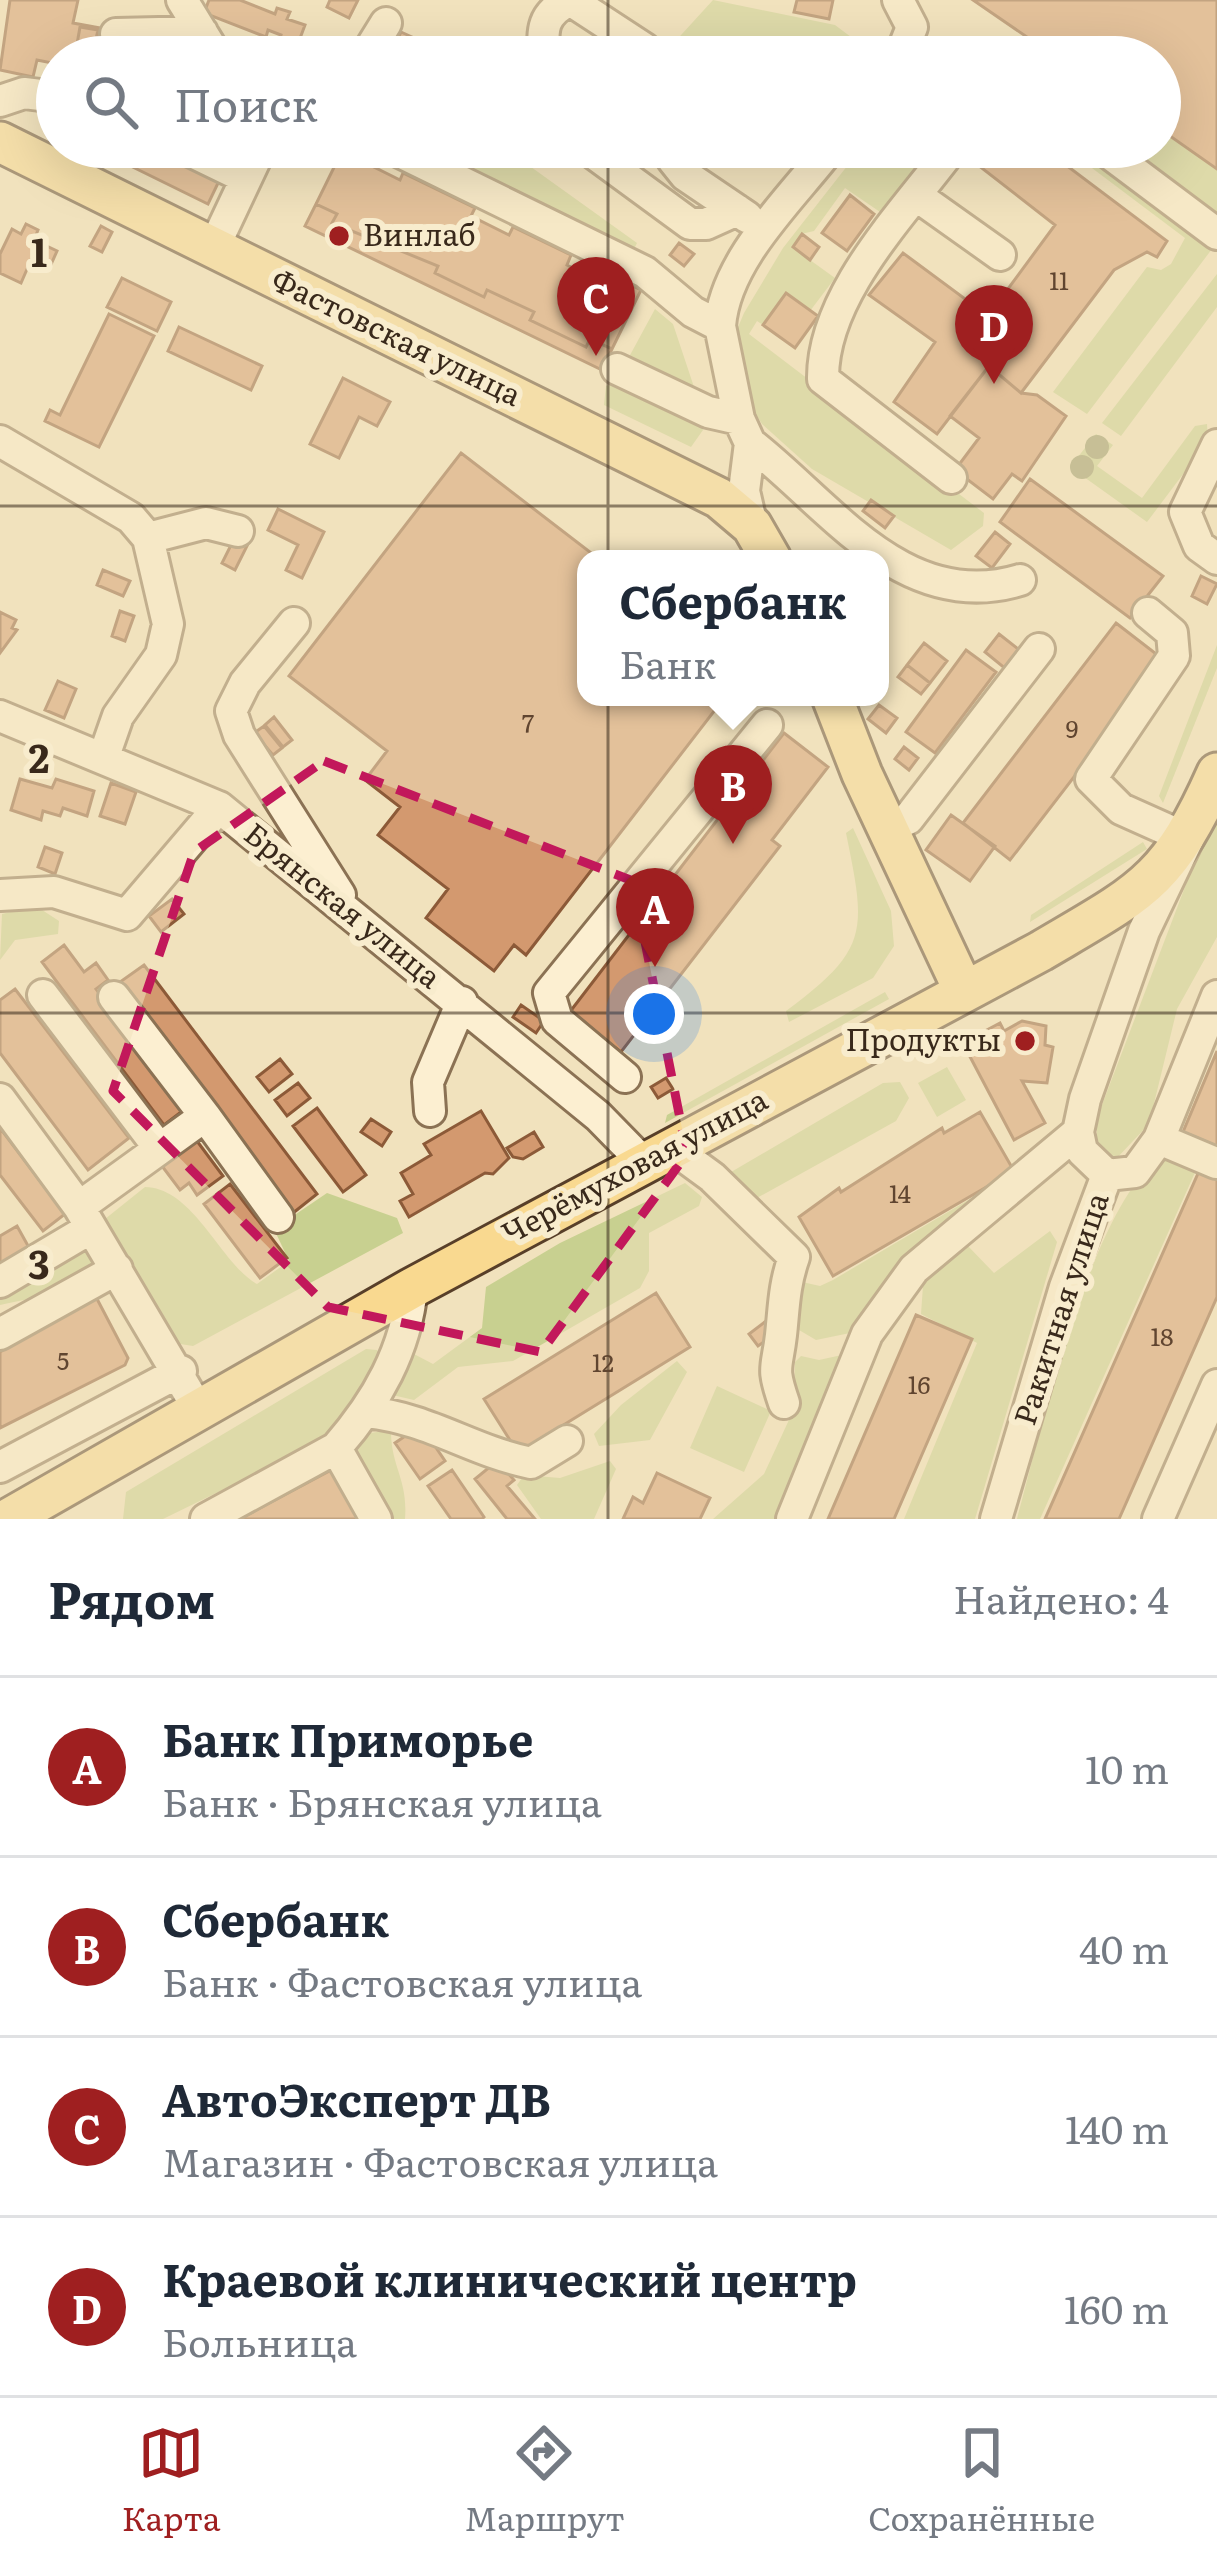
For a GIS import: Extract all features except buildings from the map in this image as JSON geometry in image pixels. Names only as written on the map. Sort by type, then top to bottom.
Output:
[{"type":"main road","name":"Фастовская улица","points":[[0,142],[36,160]]},
{"type":"main road","name":"Фастовская улица","points":[[52,168],[719,498],[761,543]]},
{"type":"main road","points":[[836,706],[963,989]]},
{"type":"main road","name":"Черёмуховая улица","points":[[8,1519],[412,1288],[1136,894],[1188,839],[1217,773]]},
{"type":"street","points":[[182,0],[204,36]]},
{"type":"street","points":[[543,36],[542,26],[554,8],[570,0],[624,36]]},
{"type":"street","points":[[898,0],[912,27],[908,36]]},
{"type":"street","points":[[378,36],[386,23]]},
{"type":"street","points":[[116,34],[135,36]]},
{"type":"street","points":[[0,101],[24,93],[36,95]]},
{"type":"street","points":[[225,168],[246,178]]},
{"type":"street","points":[[214,248],[251,168]]},
{"type":"street","points":[[433,168],[646,272],[693,312],[720,326]]},
{"type":"street","points":[[614,168],[690,224],[706,224],[737,210]]},
{"type":"street","points":[[680,168],[767,230]]},
{"type":"street","points":[[761,543],[744,491],[744,431],[720,326],[722,300],[815,168]]},
{"type":"street","points":[[938,168],[854,283],[832,332],[823,379],[951,478]]},
{"type":"street","points":[[1129,168],[1217,234]]},
{"type":"street","points":[[917,196],[1000,255]]},
{"type":"street","points":[[616,369],[744,431],[832,519],[881,550]]},
{"type":"street","points":[[0,441],[131,518],[148,538],[168,624],[161,655],[118,716],[104,756]]},
{"type":"street","points":[[1217,445],[1184,512],[1198,546],[1217,559]]},
{"type":"street","points":[[148,538],[206,523],[238,531]]},
{"type":"street","points":[[889,555],[928,580],[988,590],[1020,580]]},
{"type":"street","points":[[792,1519],[867,1334],[914,1269],[1078,1132],[1144,931],[1188,839],[1121,809],[1091,779],[1174,656],[1172,633],[1148,613]]},
{"type":"street","points":[[294,623],[245,682],[232,711],[239,735],[339,888],[342,907]]},
{"type":"street","points":[[889,827],[908,819],[1039,649]]},
{"type":"street","name":"Брянская улица","points":[[2,722],[104,756],[219,807],[598,1116],[657,1155],[712,1177],[794,1257],[779,1310],[781,1337],[772,1367],[784,1402]]},
{"type":"street","points":[[625,1077],[557,1020],[549,993],[767,724]]},
{"type":"street","points":[[0,895],[13,890],[54,892],[127,915],[219,807]]},
{"type":"street","points":[[43,995],[159,1148]]},
{"type":"street","points":[[114,997],[278,1217]]},
{"type":"street","points":[[1106,1175],[1135,1172],[1159,1139],[1217,997]]},
{"type":"street","points":[[430,1112],[428,1082],[462,1002]]},
{"type":"street","points":[[0,1099],[85,1218],[181,1371],[200,1412]]},
{"type":"street","points":[[0,1282],[85,1218],[159,1148],[205,1116]]},
{"type":"street","name":"Ракитная улица","points":[[996,1519],[1065,1287],[1106,1175],[1082,1151],[1078,1132]]},
{"type":"street","points":[[1159,1139],[1216,1163]]},
{"type":"street","points":[[0,1334],[117,1269]]},
{"type":"street","points":[[206,1519],[336,1448],[368,1412],[394,1361],[412,1288]]},
{"type":"street","points":[[0,1467],[181,1371]]},
{"type":"street","points":[[1158,1519],[1217,1385]]},
{"type":"street","points":[[368,1412],[426,1422],[468,1447],[531,1463],[567,1441]]},
{"type":"street","points":[[336,1448],[376,1519]]},
{"type":"highlighted area","points":[[324,761],[633,881],[687,1154],[541,1352],[328,1307],[113,1091],[194,852]]},
{"type":"green space","points":[[713,0],[835,25],[850,36],[680,36]]},
{"type":"green space","points":[[1181,144],[1217,169],[1217,221],[1143,168],[1181,168]]},
{"type":"green space","points":[[446,168],[532,168],[637,243],[628,261]]},
{"type":"green space","points":[[846,168],[916,168],[883,214],[845,188],[814,231],[801,234],[792,247],[835,278],[810,311],[763,325],[757,321],[749,334],[984,513],[983,526],[951,550],[812,469],[762,424],[747,401],[736,332],[783,248]]},
{"type":"green space","points":[[1092,168],[1115,168],[1215,245],[1087,414],[1053,392],[1147,267],[1161,270],[1171,264],[1185,238]]},
{"type":"green space","points":[[1217,274],[1217,307],[1121,436],[1102,423]]},
{"type":"green space","points":[[655,309],[673,324],[695,390],[632,364],[629,357]]},
{"type":"green space","points":[[616,382],[698,421],[703,430],[691,447],[604,405],[606,386]]},
{"type":"green space","points":[[1207,424],[1208,441],[1147,522],[1070,467],[1096,434],[1113,445],[1097,466],[1142,498],[1195,426]]},
{"type":"green space","points":[[1217,645],[1217,668],[1163,803],[1159,796]]},
{"type":"green space","points":[[1217,803],[1217,937],[1177,1009],[1149,1124],[1116,1159],[1097,1149],[1097,1118]]},
{"type":"green space","points":[[853,828],[891,911],[894,946],[873,978],[789,1022],[786,1011],[834,971],[855,936],[857,893],[846,833]]},
{"type":"green space","points":[[1143,842],[1147,849],[1030,922],[1031,915]]},
{"type":"green space","points":[[36,906],[59,921],[58,934],[15,940],[0,960],[2,914]]},
{"type":"green space","points":[[885,992],[889,999],[665,1123],[667,1115]]},
{"type":"green space","points":[[947,1067],[966,1100],[937,1117],[918,1083]]},
{"type":"green space","points":[[900,1082],[909,1098],[896,1121],[755,1199],[726,1175],[883,1083]]},
{"type":"green space","points":[[1165,1153],[1197,1168],[1040,1519],[1017,1519],[1055,1378],[1092,1267],[1138,1179]]},
{"type":"green space","points":[[1002,1180],[850,1333],[816,1340],[794,1327],[802,1282],[820,1286],[833,1280]]},
{"type":"green space","points":[[685,1183],[702,1197],[699,1206],[649,1233],[649,1271],[640,1288],[513,1361],[458,1367],[414,1400],[388,1394],[412,1353],[433,1364],[482,1328],[486,1287],[560,1243]]},
{"type":"green space","points":[[145,1187],[178,1200],[257,1284],[289,1261],[274,1229],[327,1193],[397,1218],[403,1233],[193,1346],[174,1343],[100,1223]]},
{"type":"green space","points":[[1050,1231],[1057,1242],[975,1519],[904,1519],[977,1343],[921,1314],[924,1272],[966,1244],[994,1273]]},
{"type":"green space","points":[[90,1245],[100,1261],[81,1281],[55,1293],[0,1305],[0,1287]]},
{"type":"green space","points":[[366,1349],[377,1350],[382,1358],[329,1438],[163,1519],[123,1519],[126,1492]]},
{"type":"green space","points":[[851,1353],[781,1519],[713,1519],[764,1474],[794,1409],[795,1362],[801,1356],[819,1360]]},
{"type":"green space","points":[[677,1361],[687,1372],[650,1440],[599,1446],[594,1434],[621,1405]]},
{"type":"green space","points":[[717,1386],[771,1411],[744,1472],[690,1448]]},
{"type":"green space","points":[[364,1434],[391,1434],[405,1519],[385,1519],[354,1457]]},
{"type":"green space","points":[[610,1461],[616,1469],[594,1519],[541,1519],[517,1485],[524,1475],[560,1478]]},
{"type":"place","name":"Винлаб","points":[[339,236]]},
{"type":"place","name":"АвтоЭксперт ДВ","points":[[596,356]]},
{"type":"place","name":"Краевой клинический центр","points":[[994,384]]},
{"type":"place","name":"Сбербанк","points":[[733,844]]},
{"type":"place","name":"Банк Приморье","points":[[655,967]]},
{"type":"place","name":"Продукты","points":[[1025,1041]]}]
